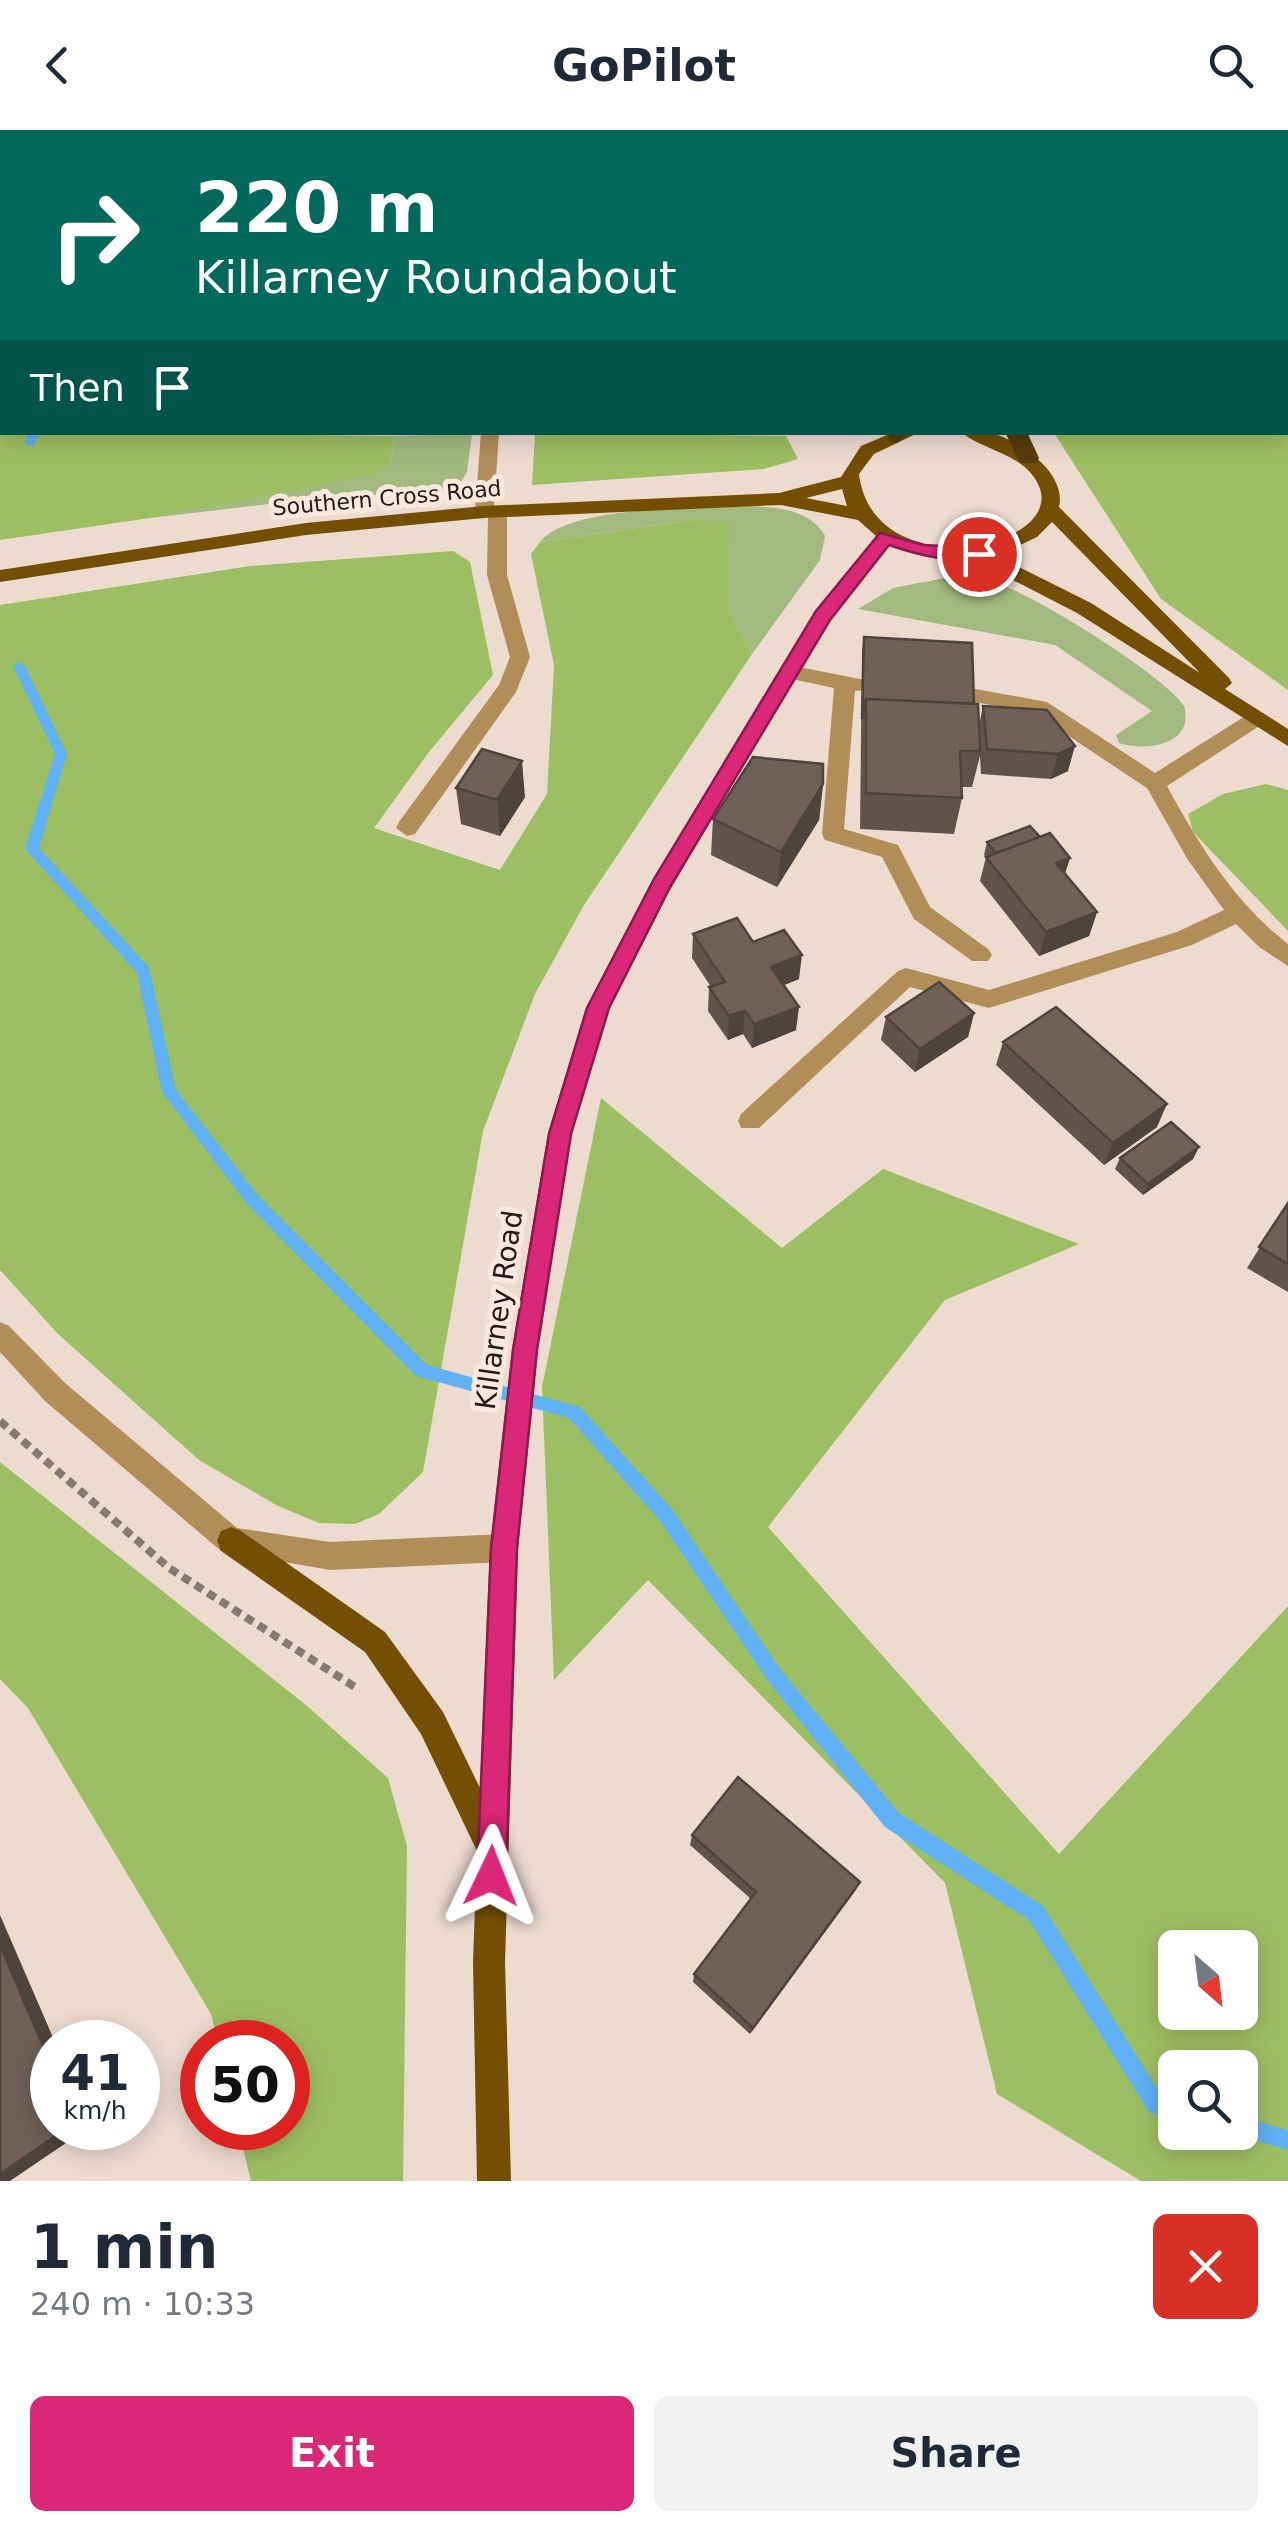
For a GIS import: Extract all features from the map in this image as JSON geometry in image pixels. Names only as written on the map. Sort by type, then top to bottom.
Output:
[{"type":"highway","points":[[1017,435],[1028,458]]},
{"type":"main road","points":[[782,498],[849,480],[865,453],[900,435]]},
{"type":"main road","points":[[782,498],[858,514],[886,537],[922,551],[979,554],[1016,543],[1037,528],[1049,508],[1047,483],[1028,458],[1004,443],[979,435]]},
{"type":"main road","points":[[849,480],[858,514]]},
{"type":"main road","name":"Southern Cross Road","points":[[0,576],[269,534],[491,512],[782,498]]},
{"type":"main road","points":[[1049,508],[1257,718]]},
{"type":"main road","name":"Killarney Road","points":[[494,2181],[489,1962],[504,1548],[525,1350],[560,1134],[598,1008],[661,884],[823,616],[886,537]]},
{"type":"main road","points":[[979,554],[1084,608],[1288,738]]},
{"type":"main road","points":[[231,1540],[375,1642],[432,1723],[492,1848]]},
{"type":"street","points":[[407,828],[509,687],[520,658],[497,574],[490,435]]},
{"type":"street","points":[[789,672],[853,684],[832,834],[890,851],[922,914],[980,955]]},
{"type":"street","points":[[970,695],[1040,707],[1155,783],[1185,840],[1266,942],[1288,957]]},
{"type":"street","points":[[1155,783],[1257,718]]},
{"type":"street","points":[[750,1122],[906,977],[990,999],[1184,939],[1242,912]]},
{"type":"street","points":[[0,1334],[55,1392],[231,1540],[330,1556],[504,1548]]},
{"type":"path","points":[[0,1421],[169,1568],[355,1686],[366,1699]]},
{"type":"green space","points":[[0,435],[394,436],[391,462],[376,474],[150,518],[0,540]]},
{"type":"green space","points":[[472,435],[467,472],[457,489],[286,502],[150,518],[391,462],[394,436]]},
{"type":"green space","points":[[535,435],[786,436],[798,459],[764,469],[532,485]]},
{"type":"green space","points":[[1055,435],[1288,435],[1288,690],[1161,599]]},
{"type":"green space","points":[[735,506],[797,513],[818,526],[825,536],[820,560],[752,654],[727,607],[693,520],[540,542],[555,530],[602,516]]},
{"type":"green space","points":[[693,520],[729,522],[727,607],[752,654],[584,905],[535,994],[483,1131],[423,1472],[379,1514],[355,1524],[319,1523],[278,1506],[199,1460],[58,1334],[0,1270],[0,605],[250,566],[453,551],[470,562],[493,675],[429,752],[374,828],[500,870],[547,794],[554,665],[531,554],[540,542]]},
{"type":"green space","points":[[945,578],[1006,587],[1101,640],[1153,677],[1184,706],[1182,730],[1166,743],[1154,746],[1119,743],[1116,735],[1152,711],[1055,645],[858,609],[893,588]]},
{"type":"green space","points":[[1266,784],[1288,790],[1288,931],[1193,832],[1188,814],[1223,794]]},
{"type":"green space","points":[[601,1098],[782,1248],[883,1169],[1079,1244],[945,1300],[768,1527],[1059,1854],[1288,1606],[1288,2181],[1141,2181],[997,2094],[945,1883],[648,1580],[554,1680],[542,1387]]},
{"type":"green space","points":[[0,1462],[306,1705],[388,1778],[407,1846],[403,2181],[251,2181],[243,2150],[310,2150],[310,2020],[212,2020],[28,1708],[0,1679]]},
{"type":"building","points":[[864,637],[972,643],[974,704],[866,699],[862,719]]},
{"type":"building","points":[[866,699],[978,704],[980,751],[960,751],[962,798],[866,793]]},
{"type":"building","points":[[983,706],[1047,710],[1075,746],[1058,754],[987,749]]},
{"type":"building","points":[[482,749],[522,761],[497,800],[456,788]]},
{"type":"building","points":[[753,757],[823,764],[823,784],[781,852],[713,819]]},
{"type":"building","points":[[1030,826],[1040,837],[996,853],[987,842]]},
{"type":"building","points":[[1050,833],[1070,858],[1056,863],[1097,912],[1046,932],[986,857]]},
{"type":"building","points":[[737,918],[753,942],[784,930],[802,955],[771,967],[799,1007],[754,1024],[745,1011],[729,1016],[709,987],[725,982],[693,934]]},
{"type":"building","points":[[939,982],[974,1013],[920,1049],[886,1017]]},
{"type":"building","points":[[1056,1007],[1167,1104],[1113,1143],[1003,1042]]},
{"type":"building","points":[[1171,1122],[1199,1147],[1148,1184],[1120,1158]]},
{"type":"building","points":[[1288,1203],[1288,1264],[1259,1247]]},
{"type":"building","points":[[738,1777],[860,1882],[753,2028],[694,1974],[756,1892],[692,1835]]},
{"type":"building","points":[[0,1945],[32,2020],[30,2150],[35,2150],[0,2174]]},
{"type":"waterway","points":[[30,443],[34,435]]},
{"type":"waterway","points":[[19,666],[61,754],[32,849],[144,971],[169,1092],[252,1199],[422,1371],[574,1412],[666,1515],[774,1675],[892,1820],[1036,1913],[1158,2106]]},
{"type":"waterway","points":[[1258,2132],[1288,2140]]},
{"type":"route","points":[[491,1876],[504,1548],[525,1350],[560,1134],[598,1008],[661,884],[823,616],[886,537],[922,551],[979,554]]}]
